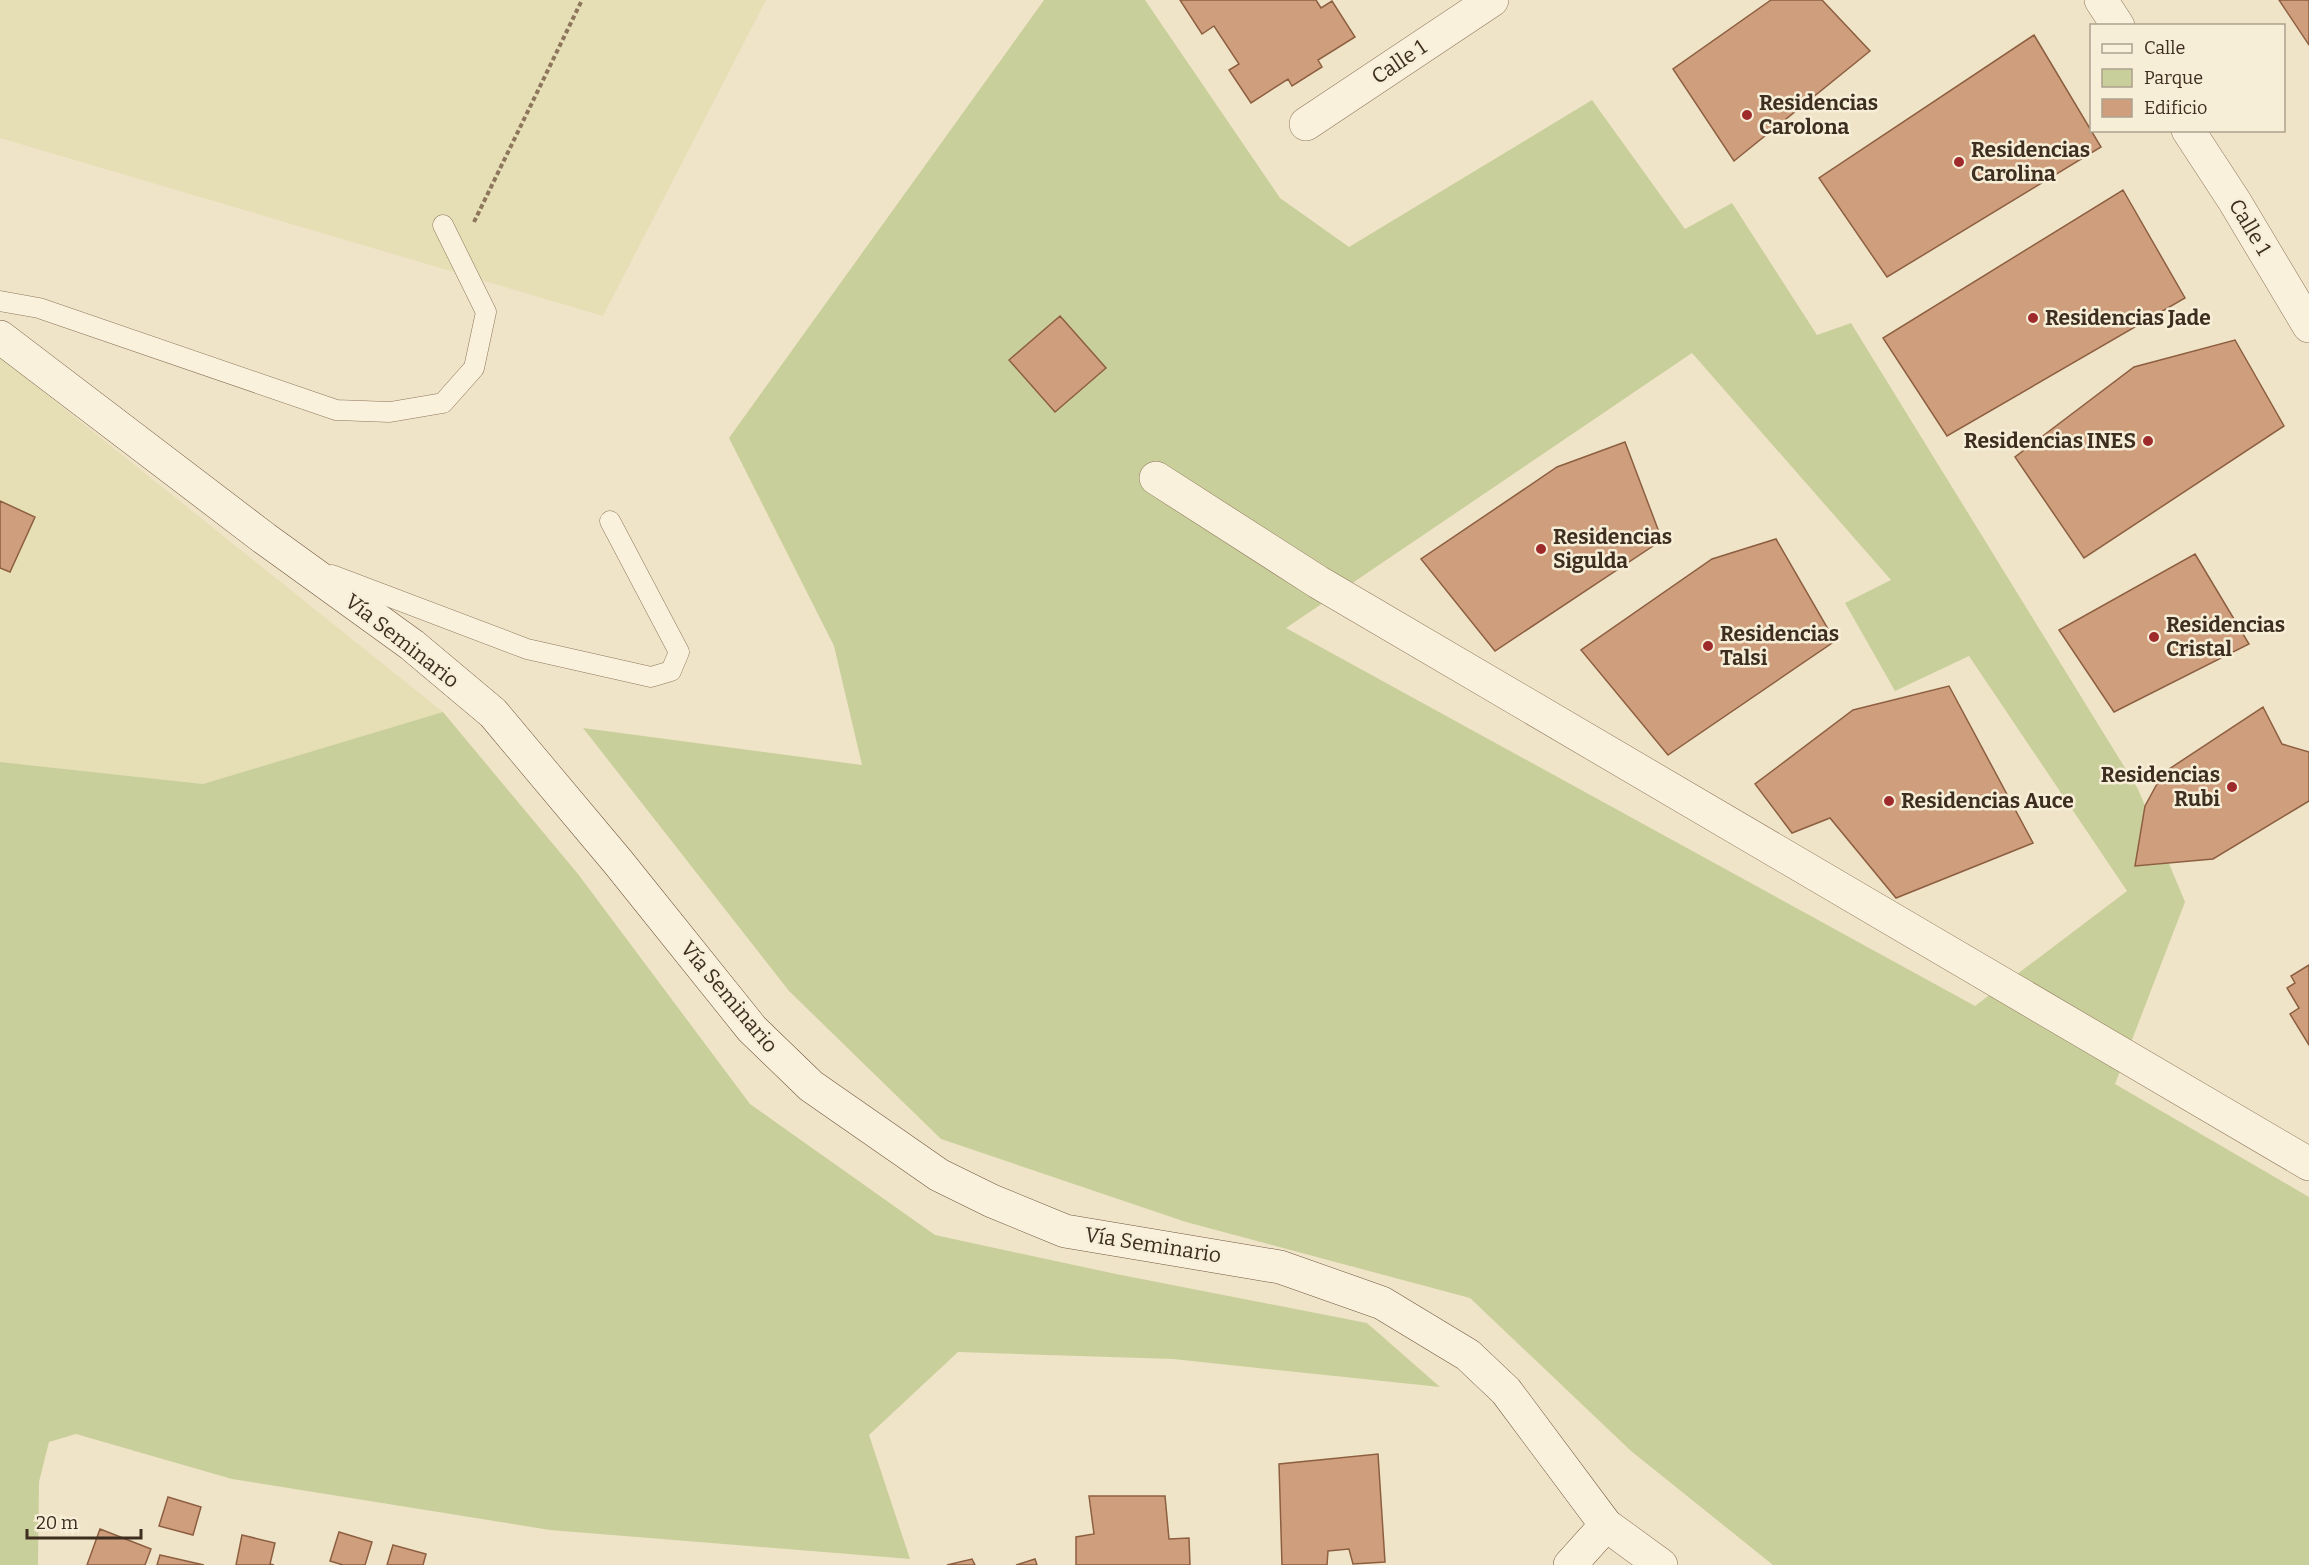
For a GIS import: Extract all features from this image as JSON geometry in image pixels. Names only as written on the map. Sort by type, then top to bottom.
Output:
[{"type":"main road","name":"Calle 1","points":[[1306,124],[1492,0]]},
{"type":"main road","points":[[2101,0],[2117,24]]},
{"type":"main road","name":"Calle 1","points":[[2189,132],[2235,202],[2309,326]]},
{"type":"main road","name":"Vía Seminario","points":[[0,337],[295,560],[412,645],[493,713],[618,862],[752,1029],[821,1093],[939,1174],[1000,1205],[1065,1231],[1280,1267],[1382,1303],[1468,1355],[1506,1391],[1606,1526],[1661,1565]]},
{"type":"main road","points":[[1156,478],[1318,582],[2309,1164]]},
{"type":"main road","points":[[1569,1565],[1606,1526]]},
{"type":"lane","points":[[0,301],[39,308],[336,410],[390,412],[443,403],[474,368],[486,312],[443,225]]},
{"type":"lane","points":[[295,560],[526,650],[651,677],[670,671],[679,652],[610,521]]},
{"type":"path","points":[[458,255],[582,0]]},
{"type":"shaded area","points":[[0,0],[766,0],[603,316],[0,138]]},
{"type":"shaded area","points":[[0,357],[443,712],[203,784],[0,762]]},
{"type":"green space","points":[[1044,0],[1145,0],[1280,198],[1349,247],[1592,100],[1685,229],[1732,203],[1817,335],[1851,323],[2138,789],[2185,902],[2115,1084],[2309,1197],[2309,1565],[1773,1565],[1631,1451],[1470,1298],[1186,1222],[941,1139],[789,991],[583,728],[862,765],[834,646],[729,438]],"holes":[[[1692,353],[1891,580],[1845,603],[1895,691],[1969,656],[2127,891],[1975,1006],[1286,628]]]},
{"type":"green space","points":[[443,712],[578,874],[750,1104],[935,1235],[1116,1274],[1367,1323],[1440,1387],[1173,1359],[958,1352],[869,1435],[910,1559],[550,1530],[232,1479],[76,1434],[49,1442],[39,1482],[38,1565],[0,1565],[0,762],[203,784]]},
{"type":"building","points":[[1180,0],[1316,0],[1321,8],[1332,1],[1355,37],[1318,60],[1322,67],[1292,86],[1288,79],[1251,103],[1229,70],[1239,64],[1214,26],[1202,34]]},
{"type":"building","name":"Residencias Carolona","points":[[1771,0],[1822,0],[1870,51],[1734,161],[1673,69]]},
{"type":"building","points":[[2279,0],[2309,0],[2309,45]]},
{"type":"building","name":"Residencias Carolina","points":[[2034,35],[2101,147],[1887,277],[1819,178]]},
{"type":"building","name":"Residencias Jade","points":[[2123,190],[2185,298],[1947,436],[1883,338]]},
{"type":"building","points":[[1060,316],[1106,368],[1055,412],[1009,360]]},
{"type":"building","name":"Residencias INES","points":[[2235,340],[2284,426],[2084,558],[2015,457],[2134,367]]},
{"type":"building","name":"Residencias Sigulda","points":[[1625,442],[1662,540],[1495,651],[1421,559],[1557,467]]},
{"type":"building","points":[[0,501],[35,517],[10,572],[0,568]]},
{"type":"building","name":"Residencias Talsi","points":[[1776,539],[1835,641],[1668,755],[1581,650],[1712,559]]},
{"type":"building","name":"Residencias Cristal","points":[[2195,554],[2249,644],[2114,712],[2059,630]]},
{"type":"building","name":"Residencias Auce","points":[[1949,686],[2033,843],[1896,898],[1830,818],[1792,833],[1755,784],[1853,710]]},
{"type":"building","name":"Residencias Rubi","points":[[2263,707],[2282,744],[2309,752],[2309,801],[2213,859],[2135,866],[2145,806],[2163,773]]},
{"type":"building","points":[[2309,965],[2309,1045],[2290,1014],[2299,1008],[2287,988],[2295,983],[2291,976]]},
{"type":"building","points":[[1378,1454],[1385,1562],[1353,1564],[1349,1549],[1328,1551],[1327,1565],[1282,1565],[1279,1464]]},
{"type":"building","points":[[1089,1496],[1165,1496],[1169,1539],[1189,1538],[1190,1565],[1076,1565],[1076,1537],[1094,1534]]},
{"type":"building","points":[[168,1497],[201,1507],[193,1535],[159,1526]]},
{"type":"building","points":[[100,1529],[151,1549],[145,1565],[87,1565]]},
{"type":"building","points":[[339,1532],[372,1542],[365,1565],[343,1565],[330,1561]]},
{"type":"building","points":[[242,1535],[275,1543],[270,1564],[274,1565],[236,1565]]},
{"type":"building","points":[[393,1545],[426,1554],[423,1565],[387,1565]]},
{"type":"building","points":[[160,1555],[204,1565],[157,1565]]},
{"type":"building","points":[[972,1559],[975,1565],[947,1565]]},
{"type":"building","points":[[1035,1559],[1037,1565],[1016,1565]]},
{"type":"place","name":"Residencias Carolona","points":[[1747,115]]},
{"type":"place","name":"Residencias Carolina","points":[[1959,162]]},
{"type":"place","name":"Residencias Jade","points":[[2033,318]]},
{"type":"place","name":"Residencias INES","points":[[2148,441]]},
{"type":"place","name":"Residencias Sigulda","points":[[1541,549]]},
{"type":"place","name":"Residencias Cristal","points":[[2154,637]]},
{"type":"place","name":"Residencias Talsi","points":[[1708,646]]},
{"type":"place","name":"Residencias Rubi","points":[[2232,787]]},
{"type":"place","name":"Residencias Auce","points":[[1889,801]]}]
